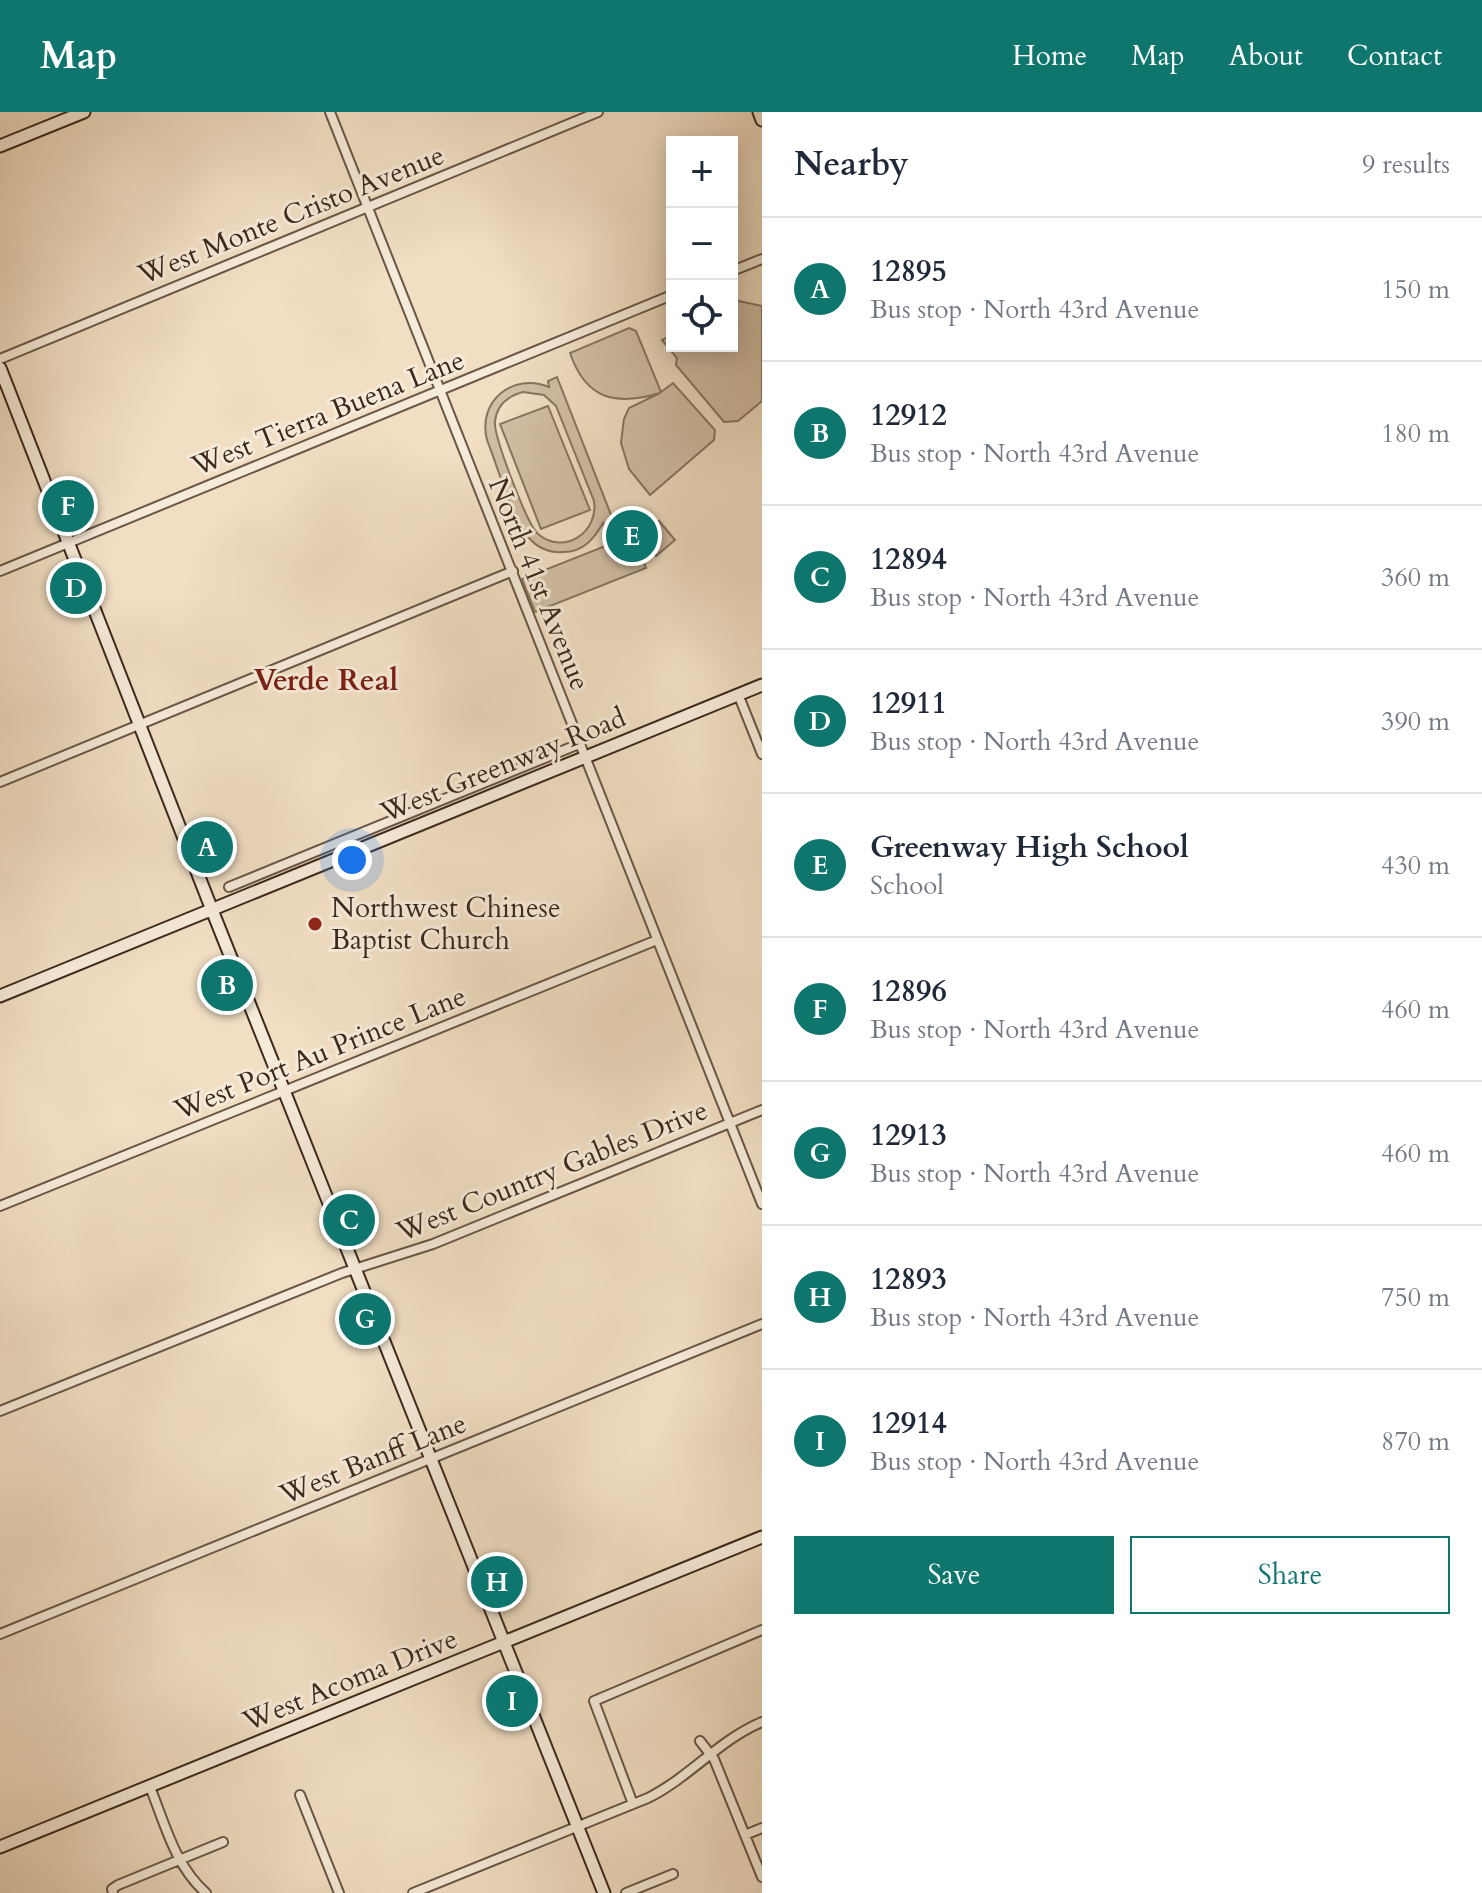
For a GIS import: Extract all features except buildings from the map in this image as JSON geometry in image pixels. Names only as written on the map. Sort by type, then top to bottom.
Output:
[{"type":"main road","points":[[0,146],[84,112]]},
{"type":"main road","points":[[759,112],[762,120]]},
{"type":"main road","points":[[0,368],[284,1092],[604,1893]]},
{"type":"main road","name":"West Greenway Road","points":[[0,996],[762,685]]},
{"type":"main road","name":"West Acoma Drive","points":[[0,1847],[762,1537]]},
{"type":"street","name":"North 41st Avenue","points":[[330,112],[762,1204]]},
{"type":"street","name":"West Monte Cristo Avenue","points":[[0,359],[598,112]]},
{"type":"street","points":[[738,269],[762,259]]},
{"type":"street","name":"West Tierra Buena Lane","points":[[0,571],[666,297]]},
{"type":"street","points":[[0,782],[513,571]]},
{"type":"street","points":[[738,694],[762,754]]},
{"type":"street","name":"West Greenway Road","points":[[229,887],[579,744]]},
{"type":"street","points":[[256,876],[262,890]]},
{"type":"street","name":"West Port Au Prince Lane","points":[[0,1206],[657,940]]},
{"type":"street","name":"West Country Gables Drive","points":[[0,1411],[355,1269],[433,1244],[762,1110]]},
{"type":"street","name":"West Banff Lane","points":[[0,1634],[762,1324]]},
{"type":"street","points":[[633,1804],[594,1701],[762,1630]]},
{"type":"street","points":[[413,1893],[665,1789],[733,1736],[762,1722]]},
{"type":"street","points":[[700,1741],[710,1753],[762,1877]]},
{"type":"street","points":[[150,1787],[179,1860],[192,1880],[206,1893]]},
{"type":"street","points":[[300,1795],[339,1893]]},
{"type":"street","points":[[745,1835],[762,1828]]},
{"type":"street","points":[[112,1891],[223,1842]]},
{"type":"street","points":[[626,1893],[673,1874]]},
{"type":"shaded area","points":[[738,301],[762,306],[762,401],[738,421],[724,422],[676,365],[677,358],[672,352],[738,352]]},
{"type":"shaded area","points":[[629,328],[636,331],[661,392],[673,383],[715,430],[714,440],[650,495],[629,469],[621,443],[624,419],[629,408],[660,393],[630,399],[604,396],[585,381],[570,353]]},
{"type":"shaded area","points":[[557,377],[615,525],[606,529],[603,523],[587,544],[571,551],[546,550],[524,531],[487,440],[485,426],[487,413],[501,393],[523,383],[549,387],[548,381]],"holes":[[[523,392],[544,395],[556,406],[594,501],[591,522],[578,537],[568,541],[548,540],[533,527],[512,479],[496,429],[498,410],[508,399]]]},
{"type":"shaded area","points":[[548,406],[590,510],[541,529],[500,424]]},
{"type":"shaded area","points":[[659,521],[675,540],[656,556],[640,537]]},
{"type":"shaded area","points":[[633,535],[646,568],[535,612],[522,579]]},
{"type":"place","name":"12896","points":[[68,506]]},
{"type":"place","name":"Greenway High School","points":[[632,536]]},
{"type":"place","name":"12911","points":[[76,588]]},
{"type":"place","name":"12895","points":[[207,847]]},
{"type":"place","name":"Northwest Chinese Baptist Church","points":[[315,924]]},
{"type":"place","name":"12912","points":[[227,985]]},
{"type":"place","name":"12894","points":[[349,1220]]},
{"type":"place","name":"12913","points":[[365,1319]]},
{"type":"place","name":"12893","points":[[497,1582]]},
{"type":"place","name":"12914","points":[[512,1701]]},
{"type":"district","name":"Verde Real","points":[[326,680]]}]
